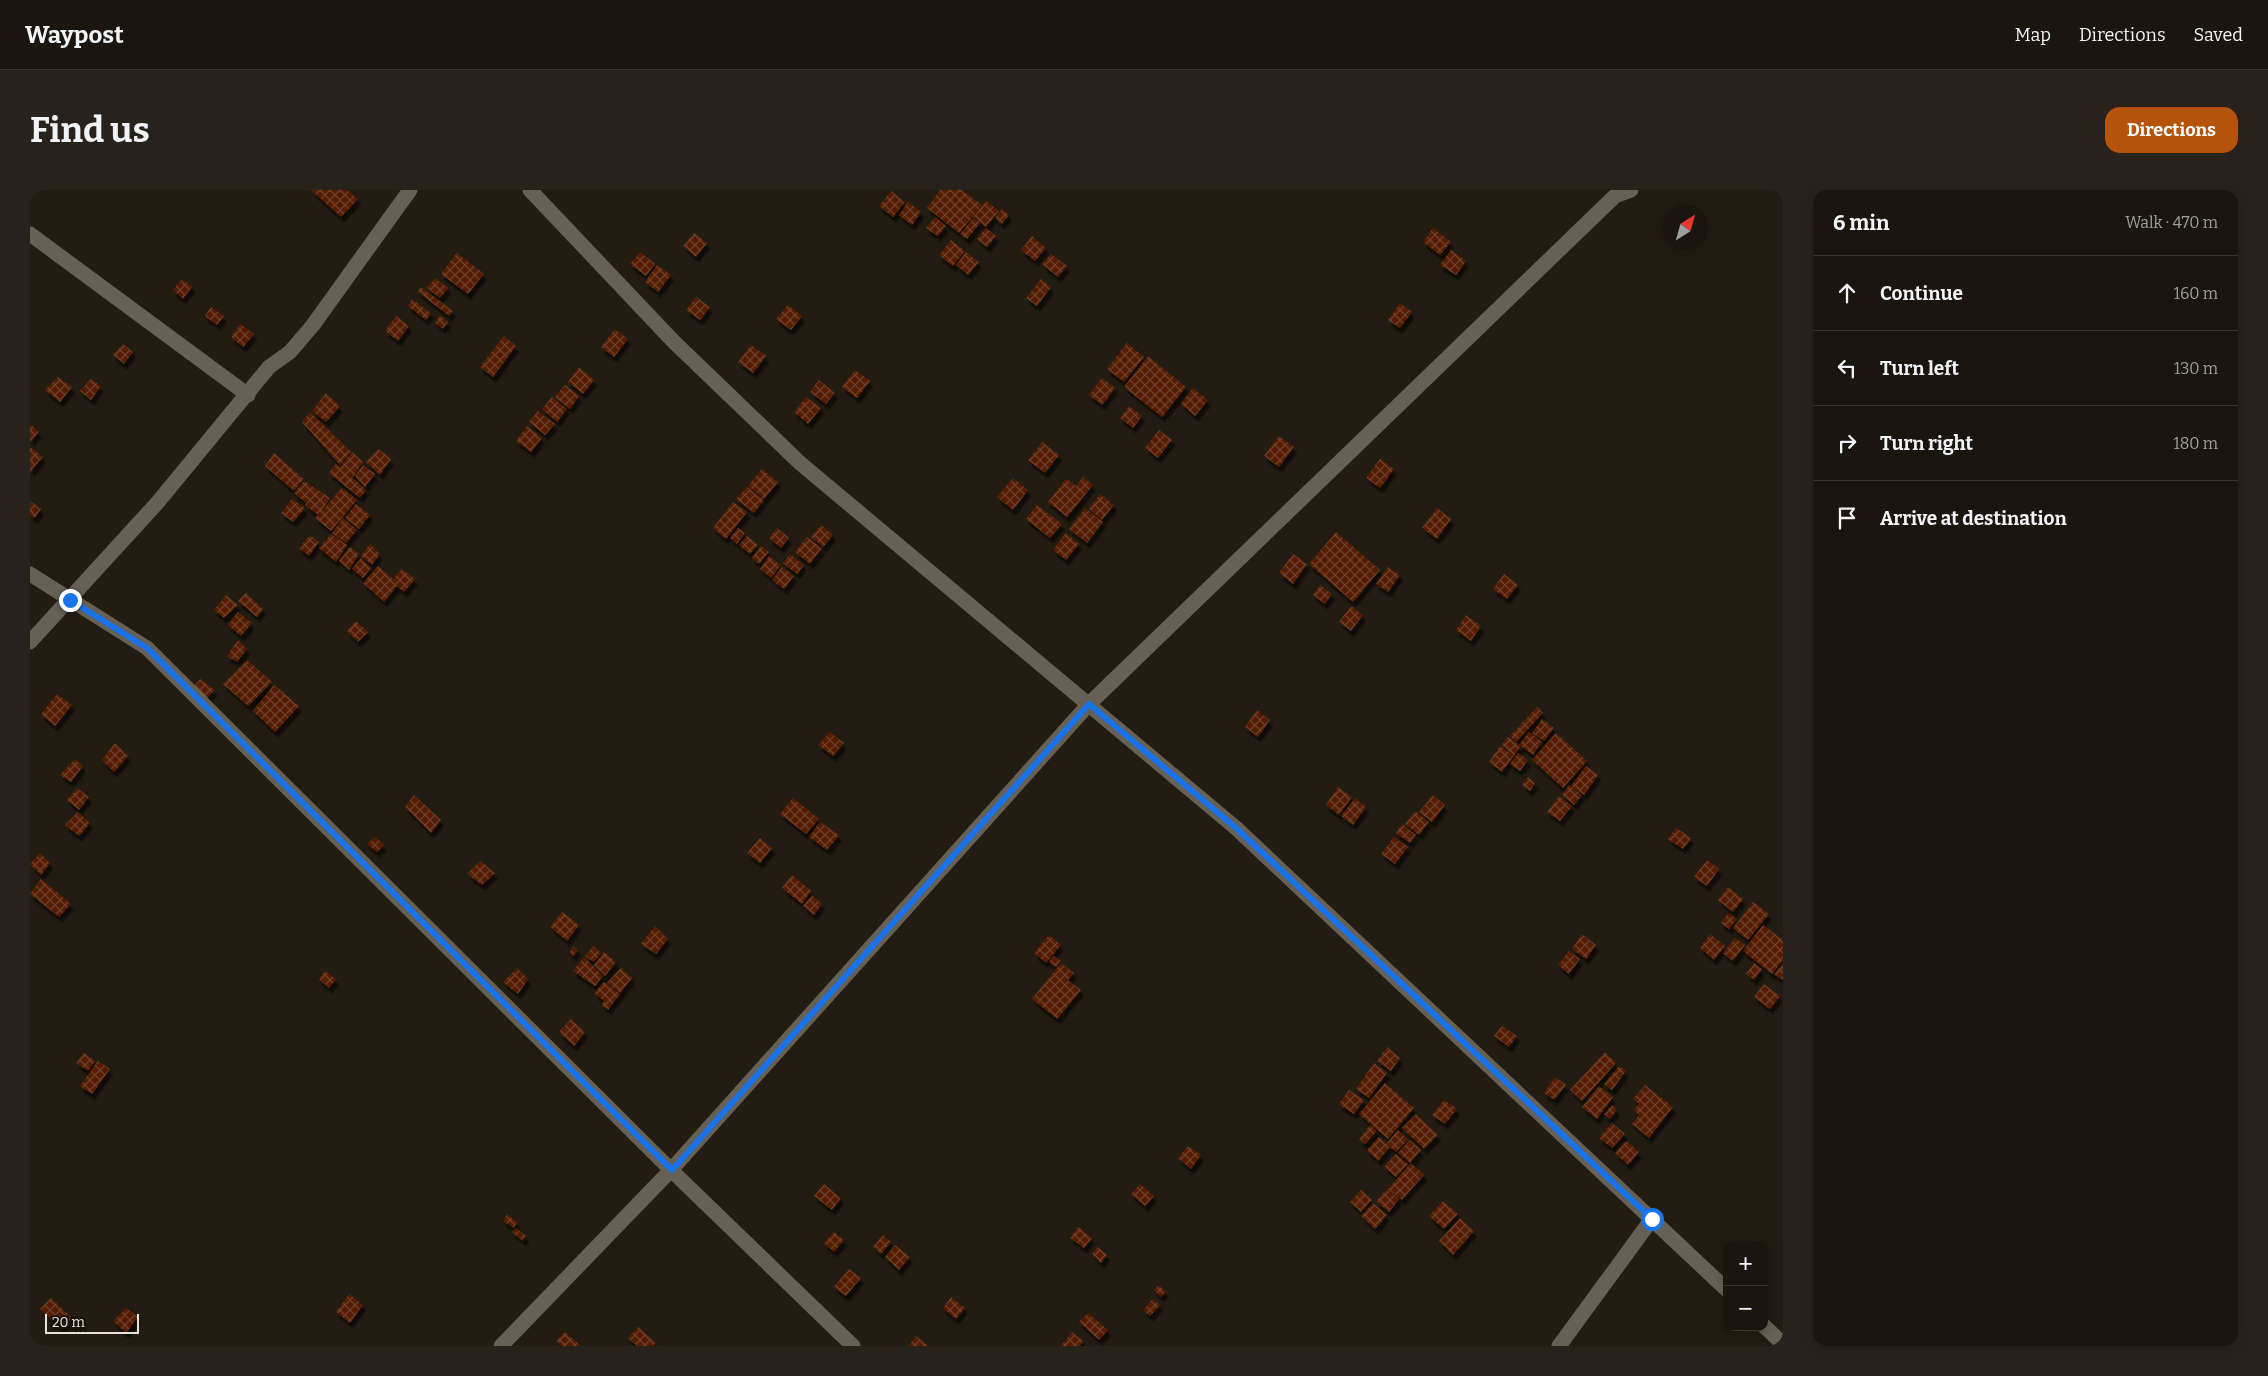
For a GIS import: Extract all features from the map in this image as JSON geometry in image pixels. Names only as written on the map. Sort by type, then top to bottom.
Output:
[{"type":"street","points":[[30,642],[158,502],[270,367],[290,352],[313,325],[410,190]]},
{"type":"street","points":[[530,190],[674,342],[800,463],[1236,828],[1723,1286]]},
{"type":"street","points":[[501,1346],[672,1170],[1089,704],[1609,193],[1631,190]]},
{"type":"street","points":[[30,234],[248,395]]},
{"type":"street","points":[[30,574],[147,648],[672,1170],[853,1346]]},
{"type":"street","points":[[1559,1346],[1652,1219]]},
{"type":"street","points":[[1768,1330],[1783,1344]]},
{"type":"building","points":[[311,190],[347,190],[358,199],[341,217]]},
{"type":"building","points":[[940,190],[962,190],[982,205],[959,233],[927,208]]},
{"type":"building","points":[[891,191],[905,202],[893,217],[879,206]]},
{"type":"building","points":[[986,201],[999,211],[986,227],[973,217]]},
{"type":"building","points":[[908,202],[921,212],[912,225],[899,215]]},
{"type":"building","points":[[1002,209],[1009,215],[1002,224],[995,218]]},
{"type":"building","points":[[935,217],[946,226],[938,236],[926,228]]},
{"type":"building","points":[[973,218],[980,223],[967,239],[960,234]]},
{"type":"building","points":[[986,228],[996,236],[987,247],[977,239]]},
{"type":"building","points":[[1433,228],[1451,242],[1440,255],[1423,242]]},
{"type":"building","points":[[694,233],[707,243],[696,257],[683,246]]},
{"type":"building","points":[[1032,236],[1046,248],[1035,261],[1021,250]]},
{"type":"building","points":[[951,240],[965,251],[953,266],[939,255]]},
{"type":"building","points":[[1451,250],[1466,261],[1456,275],[1440,265]]},
{"type":"building","points":[[640,252],[655,264],[646,276],[630,264]]},
{"type":"building","points":[[966,252],[979,262],[968,275],[956,265]]},
{"type":"building","points":[[457,253],[484,274],[468,294],[441,274]]},
{"type":"building","points":[[1051,254],[1067,266],[1058,277],[1042,264]]},
{"type":"building","points":[[657,265],[671,275],[658,292],[645,282]]},
{"type":"building","points":[[435,278],[448,288],[440,298],[427,288]]},
{"type":"building","points":[[182,279],[192,287],[183,299],[173,290]]},
{"type":"building","points":[[1041,279],[1051,287],[1037,306],[1026,298]]},
{"type":"building","points":[[421,287],[453,311],[449,316],[418,292]]},
{"type":"building","points":[[696,297],[710,307],[700,320],[686,310]]},
{"type":"building","points":[[412,299],[431,313],[426,320],[408,306]]},
{"type":"building","points":[[1400,303],[1412,312],[1400,328],[1388,320]]},
{"type":"building","points":[[788,305],[802,316],[791,330],[776,319]]},
{"type":"building","points":[[211,307],[224,316],[217,325],[205,316]]},
{"type":"building","points":[[440,315],[448,322],[443,329],[435,323]]},
{"type":"building","points":[[396,316],[409,326],[398,341],[385,331]]},
{"type":"building","points":[[240,324],[254,334],[243,347],[231,337]]},
{"type":"building","points":[[615,329],[628,339],[614,357],[601,347]]},
{"type":"building","points":[[504,336],[516,346],[493,377],[480,367]]},
{"type":"building","points":[[1127,343],[1144,357],[1124,382],[1107,369]]},
{"type":"building","points":[[123,344],[133,352],[124,364],[113,355]]},
{"type":"building","points":[[751,345],[766,356],[753,373],[738,362]]},
{"type":"building","points":[[1148,356],[1186,387],[1162,417],[1124,387]]},
{"type":"building","points":[[579,367],[594,380],[583,394],[568,382]]},
{"type":"building","points":[[855,370],[870,381],[857,398],[842,387]]},
{"type":"building","points":[[58,377],[72,387],[60,402],[45,390]]},
{"type":"building","points":[[1102,378],[1115,388],[1102,405],[1089,395]]},
{"type":"building","points":[[91,379],[101,386],[91,400],[80,391]]},
{"type":"building","points":[[819,380],[835,393],[826,404],[810,392]]},
{"type":"building","points":[[565,385],[579,396],[570,409],[555,397]]},
{"type":"building","points":[[1193,388],[1208,400],[1195,416],[1181,404]]},
{"type":"building","points":[[326,393],[340,406],[326,422],[312,411]]},
{"type":"building","points":[[552,397],[567,409],[557,422],[542,409]]},
{"type":"building","points":[[806,397],[821,408],[808,424],[794,412]]},
{"type":"building","points":[[1129,406],[1142,416],[1133,428],[1120,418]]},
{"type":"building","points":[[538,411],[555,424],[545,435],[529,422]]},
{"type":"building","points":[[310,412],[351,452],[340,465],[302,422]]},
{"type":"building","points":[[30,424],[39,432],[30,442]]},
{"type":"building","points":[[527,426],[542,438],[531,452],[516,441]]},
{"type":"building","points":[[1159,430],[1172,440],[1158,458],[1145,448]]},
{"type":"building","points":[[1279,436],[1294,447],[1279,467],[1264,456]]},
{"type":"building","points":[[1042,442],[1059,455],[1045,473],[1028,460]]},
{"type":"building","points":[[30,447],[43,457],[30,472]]},
{"type":"building","points":[[378,449],[391,459],[380,475],[366,462]]},
{"type":"building","points":[[352,452],[363,462],[353,477],[347,473],[366,490],[360,498],[329,473],[336,464],[340,467]]},
{"type":"building","points":[[274,453],[304,479],[294,491],[265,466]]},
{"type":"building","points":[[1380,459],[1394,469],[1380,488],[1366,478]]},
{"type":"building","points":[[363,465],[375,474],[365,487],[355,476]]},
{"type":"building","points":[[762,469],[778,482],[764,499],[748,486]]},
{"type":"building","points":[[1083,477],[1093,485],[1067,517],[1048,502],[1066,479],[1076,486]]},
{"type":"building","points":[[1013,478],[1028,490],[1013,510],[997,497]]},
{"type":"building","points":[[304,481],[330,498],[320,513],[342,488],[357,500],[331,531],[315,518],[318,515],[305,505],[315,493],[306,503],[294,493]]},
{"type":"building","points":[[747,487],[764,500],[754,513],[736,499]]},
{"type":"building","points":[[1100,494],[1114,505],[1102,520],[1089,509]]},
{"type":"building","points":[[292,499],[305,508],[293,522],[281,513]]},
{"type":"building","points":[[30,501],[41,509],[35,518],[30,515]]},
{"type":"building","points":[[733,502],[747,512],[726,539],[713,528]]},
{"type":"building","points":[[356,504],[370,515],[359,529],[345,518]]},
{"type":"building","points":[[1037,505],[1062,524],[1050,538],[1026,519]]},
{"type":"building","points":[[1085,508],[1103,522],[1087,543],[1069,529]]},
{"type":"building","points":[[1437,508],[1451,519],[1437,539],[1422,528]]},
{"type":"building","points":[[343,518],[357,530],[346,543],[332,533]]},
{"type":"building","points":[[821,525],[833,535],[823,547],[811,537]]},
{"type":"building","points":[[738,528],[745,533],[737,544],[730,538]]},
{"type":"building","points":[[777,528],[789,538],[781,548],[769,538]]},
{"type":"building","points":[[1336,532],[1380,570],[1353,602],[1309,564]]},
{"type":"building","points":[[1066,533],[1079,544],[1066,560],[1053,550]]},
{"type":"building","points":[[331,534],[347,545],[336,562],[319,548]]},
{"type":"building","points":[[310,535],[319,542],[309,556],[299,548]]},
{"type":"building","points":[[747,536],[758,545],[750,554],[739,545]]},
{"type":"building","points":[[807,537],[822,548],[810,564],[795,552]]},
{"type":"building","points":[[370,544],[380,554],[372,565],[361,556]]},
{"type":"building","points":[[761,546],[769,552],[759,564],[752,558]]},
{"type":"building","points":[[350,547],[359,554],[349,570],[339,561]]},
{"type":"building","points":[[790,554],[804,565],[797,574],[783,563]]},
{"type":"building","points":[[1293,554],[1307,564],[1293,584],[1279,573]]},
{"type":"building","points":[[769,556],[781,565],[771,578],[760,569]]},
{"type":"building","points":[[361,558],[371,568],[363,578],[352,569]]},
{"type":"building","points":[[378,566],[393,579],[402,569],[415,579],[404,592],[397,586],[384,602],[363,583]]},
{"type":"building","points":[[782,567],[794,576],[784,589],[772,580]]},
{"type":"building","points":[[1388,567],[1400,575],[1388,592],[1376,584]]},
{"type":"building","points":[[1504,574],[1518,585],[1507,599],[1493,589]]},
{"type":"building","points":[[1320,585],[1332,594],[1325,604],[1313,595]]},
{"type":"building","points":[[246,593],[263,609],[257,617],[238,601]]},
{"type":"building","points":[[226,595],[238,605],[224,618],[214,610]]},
{"type":"building","points":[[1351,606],[1363,615],[1351,631],[1339,622]]},
{"type":"building","points":[[238,612],[252,623],[241,636],[228,625]]},
{"type":"building","points":[[1466,615],[1481,626],[1471,641],[1456,630]]},
{"type":"building","points":[[356,621],[368,632],[358,642],[347,631]]},
{"type":"building","points":[[238,640],[247,649],[237,662],[227,656]]},
{"type":"building","points":[[247,660],[272,682],[248,706],[223,684]]},
{"type":"building","points":[[200,679],[215,690],[203,702],[190,691]]},
{"type":"building","points":[[274,685],[299,706],[275,732],[253,711]]},
{"type":"building","points":[[57,694],[72,705],[55,726],[41,714]]},
{"type":"building","points":[[1537,707],[1543,713],[1516,742],[1510,736]]},
{"type":"building","points":[[1257,710],[1270,720],[1258,737],[1245,727]]},
{"type":"building","points":[[1542,719],[1554,728],[1544,741],[1532,733]]},
{"type":"building","points":[[830,732],[844,743],[833,756],[818,745]]},
{"type":"building","points":[[1529,732],[1542,742],[1533,755],[1521,746],[1502,772],[1489,762],[1500,746],[1512,754],[1502,745],[1508,737],[1519,745]]},
{"type":"building","points":[[1556,733],[1587,761],[1563,788],[1532,760]]},
{"type":"building","points":[[115,743],[128,756],[114,772],[102,760]]},
{"type":"building","points":[[1518,753],[1528,760],[1520,771],[1510,764]]},
{"type":"building","points":[[75,759],[83,766],[71,782],[60,775]]},
{"type":"building","points":[[1586,766],[1598,775],[1584,795],[1571,786]]},
{"type":"building","points":[[1528,777],[1535,783],[1530,791],[1522,785]]},
{"type":"building","points":[[1569,785],[1582,795],[1574,805],[1562,795]]},
{"type":"building","points":[[1338,787],[1352,797],[1339,815],[1326,805]]},
{"type":"building","points":[[77,788],[89,797],[79,810],[67,800]]},
{"type":"building","points":[[414,795],[441,820],[431,833],[405,807]]},
{"type":"building","points":[[1433,795],[1445,805],[1432,822],[1419,812]]},
{"type":"building","points":[[1559,796],[1572,806],[1560,821],[1547,812]]},
{"type":"building","points":[[793,798],[819,819],[806,834],[780,814]]},
{"type":"building","points":[[1355,798],[1366,807],[1353,825],[1341,816]]},
{"type":"building","points":[[1415,811],[1429,822],[1419,835],[1405,824]]},
{"type":"building","points":[[78,812],[90,823],[79,836],[65,825]]},
{"type":"building","points":[[820,822],[839,835],[827,850],[809,837]]},
{"type":"building","points":[[1402,824],[1416,835],[1410,843],[1396,833]]},
{"type":"building","points":[[1676,828],[1691,838],[1683,849],[1668,839]]},
{"type":"building","points":[[375,837],[384,845],[377,852],[367,844]]},
{"type":"building","points":[[1394,837],[1408,847],[1395,864],[1381,854]]},
{"type":"building","points":[[760,838],[772,848],[760,863],[747,853]]},
{"type":"building","points":[[40,853],[50,863],[41,875],[30,864]]},
{"type":"building","points":[[1707,860],[1719,869],[1707,886],[1694,877]]},
{"type":"building","points":[[480,861],[495,873],[482,885],[467,874]]},
{"type":"building","points":[[792,875],[811,891],[802,904],[782,888]]},
{"type":"building","points":[[41,879],[71,904],[59,917],[30,894]]},
{"type":"building","points":[[1728,887],[1743,899],[1733,912],[1718,900]]},
{"type":"building","points":[[812,895],[822,904],[814,915],[803,906]]},
{"type":"building","points":[[1753,902],[1769,914],[1748,940],[1733,928]]},
{"type":"building","points":[[562,912],[579,925],[567,941],[550,927]]},
{"type":"building","points":[[1728,913],[1737,919],[1729,929],[1721,923]]},
{"type":"building","points":[[1763,925],[1783,940],[1783,960],[1772,974],[1743,951]]},
{"type":"building","points":[[655,926],[668,939],[656,954],[641,944]]},
{"type":"building","points":[[1582,934],[1596,945],[1586,959],[1572,949]]},
{"type":"building","points":[[1710,934],[1725,946],[1714,960],[1700,948]]},
{"type":"building","points":[[1049,935],[1061,945],[1046,963],[1034,953]]},
{"type":"building","points":[[1735,938],[1745,945],[1733,961],[1723,953]]},
{"type":"building","points":[[574,946],[578,950],[573,956],[569,953]]},
{"type":"building","points":[[594,946],[601,953],[594,962],[585,956]]},
{"type":"building","points":[[1569,951],[1580,959],[1569,974],[1558,965]]},
{"type":"building","points":[[604,952],[616,962],[605,976],[594,965]]},
{"type":"building","points":[[1054,956],[1061,961],[1056,967],[1049,962]]},
{"type":"building","points":[[584,957],[603,976],[595,986],[573,971]]},
{"type":"building","points":[[1061,963],[1074,973],[1068,980],[1081,990],[1057,1019],[1032,999]]},
{"type":"building","points":[[1754,963],[1762,969],[1754,980],[1746,974]]},
{"type":"building","points":[[1783,963],[1783,980],[1774,974]]},
{"type":"building","points":[[517,968],[528,979],[518,994],[503,982]]},
{"type":"building","points":[[621,968],[632,978],[620,993],[607,983]]},
{"type":"building","points":[[325,971],[336,979],[329,988],[319,979]]},
{"type":"building","points":[[604,982],[620,994],[608,1010],[602,1005],[604,1001],[594,993]]},
{"type":"building","points":[[1764,984],[1780,996],[1770,1009],[1754,997]]},
{"type":"building","points":[[571,1019],[585,1032],[574,1046],[559,1032]]},
{"type":"building","points":[[1502,1026],[1517,1036],[1509,1047],[1494,1036]]},
{"type":"building","points":[[1387,1047],[1400,1058],[1391,1071],[1377,1061]]},
{"type":"building","points":[[1605,1052],[1616,1063],[1582,1101],[1570,1090]]},
{"type":"building","points":[[84,1053],[95,1061],[88,1071],[76,1063]]},
{"type":"building","points":[[98,1061],[110,1069],[92,1094],[80,1086]]},
{"type":"building","points":[[1374,1063],[1387,1073],[1369,1098],[1356,1089]]},
{"type":"building","points":[[1619,1066],[1626,1071],[1612,1090],[1604,1084]]},
{"type":"building","points":[[1555,1077],[1566,1085],[1554,1100],[1544,1093]]},
{"type":"building","points":[[1385,1083],[1414,1108],[1388,1139],[1359,1114]]},
{"type":"building","points":[[1645,1085],[1673,1107],[1649,1138],[1632,1124],[1639,1115],[1634,1110],[1639,1104],[1633,1099]]},
{"type":"building","points":[[1599,1086],[1613,1097],[1597,1119],[1582,1107]]},
{"type":"building","points":[[1349,1090],[1364,1100],[1354,1114],[1339,1104]]},
{"type":"building","points":[[1444,1100],[1457,1109],[1445,1124],[1432,1115]]},
{"type":"building","points":[[1612,1105],[1617,1110],[1610,1119],[1604,1114]]},
{"type":"building","points":[[1416,1114],[1438,1135],[1424,1149],[1402,1128]]},
{"type":"building","points":[[1612,1123],[1625,1134],[1612,1148],[1599,1138]]},
{"type":"building","points":[[1370,1125],[1377,1131],[1365,1144],[1359,1139]]},
{"type":"building","points":[[1398,1130],[1408,1140],[1396,1152],[1390,1147],[1378,1161],[1367,1150],[1379,1137],[1386,1144]]},
{"type":"building","points":[[1410,1140],[1421,1150],[1410,1163],[1398,1153]]},
{"type":"building","points":[[1626,1141],[1639,1152],[1628,1165],[1615,1153]]},
{"type":"building","points":[[1188,1146],[1201,1155],[1191,1169],[1178,1158]]},
{"type":"building","points":[[1396,1154],[1408,1164],[1396,1177],[1384,1167]]},
{"type":"building","points":[[1411,1163],[1424,1175],[1402,1200],[1388,1189]]},
{"type":"building","points":[[824,1184],[841,1198],[832,1210],[814,1196]]},
{"type":"building","points":[[1140,1184],[1154,1196],[1145,1206],[1131,1194]]},
{"type":"building","points":[[1387,1189],[1399,1199],[1389,1212],[1376,1201]]},
{"type":"building","points":[[1361,1190],[1372,1200],[1361,1212],[1350,1202]]},
{"type":"building","points":[[1443,1201],[1458,1214],[1444,1229],[1429,1216]]},
{"type":"building","points":[[1373,1203],[1387,1215],[1375,1229],[1361,1216]]},
{"type":"building","points":[[507,1214],[517,1222],[514,1228],[503,1221]]},
{"type":"building","points":[[1460,1218],[1474,1231],[1453,1255],[1439,1241]]},
{"type":"building","points":[[1078,1227],[1092,1238],[1084,1248],[1070,1238]]},
{"type":"building","points":[[516,1228],[526,1236],[523,1241],[512,1232]]},
{"type":"building","points":[[834,1232],[844,1240],[834,1252],[824,1243]]},
{"type":"building","points":[[883,1235],[891,1242],[881,1254],[873,1247]]},
{"type":"building","points":[[895,1245],[910,1257],[899,1270],[885,1257]]},
{"type":"building","points":[[1098,1247],[1107,1255],[1101,1263],[1092,1254]]},
{"type":"building","points":[[849,1269],[861,1278],[846,1296],[834,1287]]},
{"type":"building","points":[[1159,1285],[1166,1292],[1161,1297],[1154,1290]]},
{"type":"building","points":[[349,1294],[363,1305],[350,1323],[336,1312]]},
{"type":"building","points":[[951,1297],[965,1308],[956,1319],[943,1308]]},
{"type":"building","points":[[51,1298],[72,1318],[61,1329],[40,1309]]},
{"type":"building","points":[[1153,1299],[1160,1305],[1150,1316],[1143,1310]]},
{"type":"building","points":[[126,1308],[138,1317],[126,1333],[113,1321]]},
{"type":"building","points":[[1088,1313],[1108,1330],[1099,1340],[1079,1322]]},
{"type":"building","points":[[638,1327],[656,1343],[653,1346],[637,1346],[628,1338]]},
{"type":"building","points":[[565,1332],[581,1346],[562,1346],[556,1341]]},
{"type":"building","points":[[1072,1332],[1083,1341],[1080,1346],[1061,1346]]},
{"type":"building","points":[[916,1336],[928,1346],[908,1346]]},
{"type":"route","points":[[70,600],[147,648],[672,1170],[1089,704],[1236,828],[1333,917],[1652,1219]]}]
